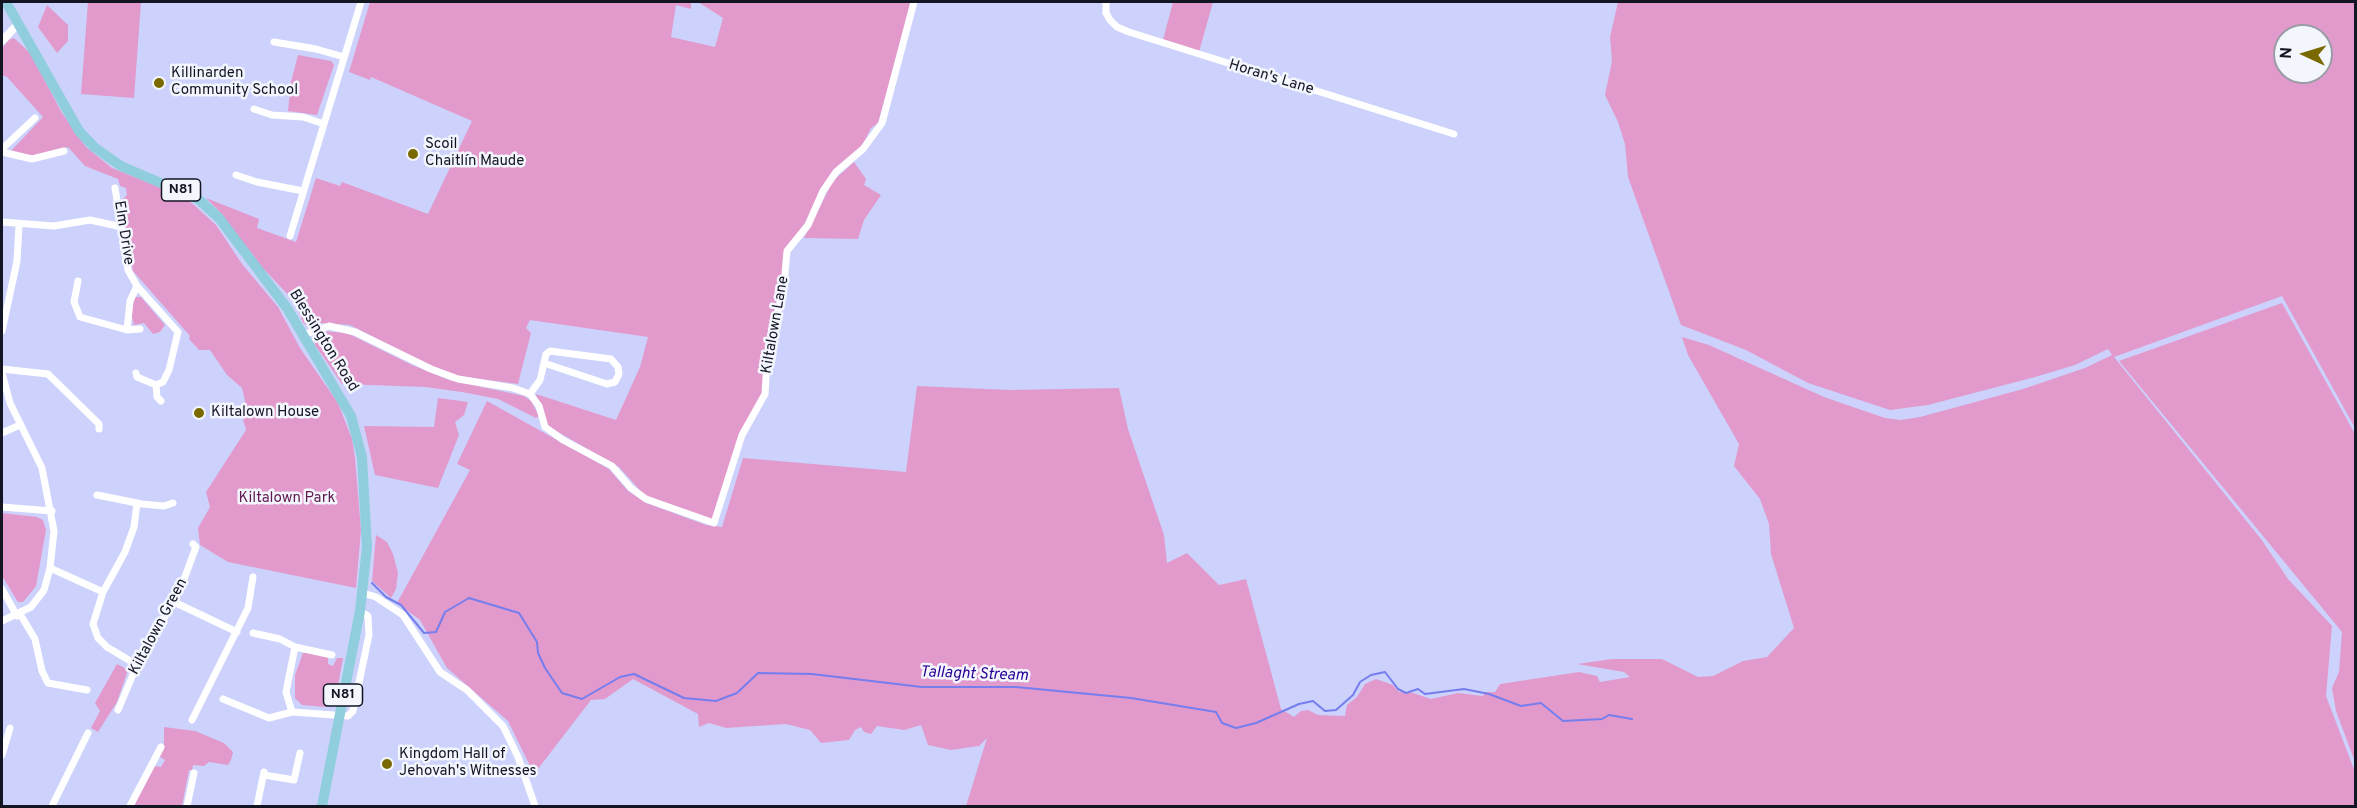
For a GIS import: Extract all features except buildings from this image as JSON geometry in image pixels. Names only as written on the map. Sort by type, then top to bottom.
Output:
[{"type":"main road","name":"Blessington Road","points":[[6,2],[79,131],[94,147],[121,166],[198,199],[219,218],[287,308],[351,416],[362,457],[367,546],[360,611],[322,807]]},
{"type":"street","points":[[290,236],[361,2]]},
{"type":"street","name":"Kiltalown Lane","points":[[530,394],[539,406],[544,427],[563,440],[612,466],[630,488],[646,499],[714,523],[742,435],[765,394],[767,361],[784,285],[787,251],[808,225],[829,182],[863,149],[882,123],[914,2]]},
{"type":"street","name":"Horan's Lane","points":[[1106,2],[1106,13],[1110,20],[1117,27],[1129,33],[1454,134]]},
{"type":"street","points":[[2,41],[18,24]]},
{"type":"street","points":[[273,42],[316,48],[344,57]]},
{"type":"street","points":[[254,109],[272,115],[303,117],[324,124]]},
{"type":"street","points":[[35,118],[2,150],[32,159],[64,152]]},
{"type":"street","points":[[236,174],[257,182],[303,191]]},
{"type":"street","name":"Elm Drive","points":[[115,188],[128,270],[137,286],[178,332],[169,370],[163,382],[156,386]]},
{"type":"street","points":[[2,222],[20,226],[68,226],[90,220],[122,227]]},
{"type":"street","points":[[2,331],[3,307],[17,261],[20,226]]},
{"type":"street","points":[[78,281],[74,302],[80,317],[127,330],[140,329]]},
{"type":"street","points":[[127,330],[130,301],[137,286]]},
{"type":"street","points":[[303,335],[329,326],[355,332],[430,369],[458,379],[513,388],[530,394],[540,380],[546,354],[550,351],[611,359],[618,367],[619,374],[615,382],[606,384],[544,363]]},
{"type":"street","points":[[2,621],[31,607],[44,590],[50,568],[54,531],[42,468],[7,395],[2,371],[48,374],[99,424],[99,429]]},
{"type":"street","points":[[136,374],[137,377],[156,386],[157,397],[161,401]]},
{"type":"street","points":[[2,432],[20,425]]},
{"type":"street","points":[[97,495],[164,506],[173,503]]},
{"type":"street","points":[[136,665],[98,638],[93,624],[103,592],[125,552],[134,527],[137,503]]},
{"type":"street","points":[[2,507],[52,511]]},
{"type":"street","name":"Kiltalown Green","points":[[118,710],[136,665],[174,602],[196,547],[193,544]]},
{"type":"street","points":[[50,568],[103,592]]},
{"type":"street","points":[[192,720],[248,608],[253,577]]},
{"type":"street","points":[[2,589],[35,639],[42,671],[48,683],[87,690]]},
{"type":"street","points":[[363,593],[376,597],[403,615],[440,672],[473,696],[503,726],[518,757],[536,807]]},
{"type":"street","points":[[174,602],[237,632]]},
{"type":"street","points":[[254,633],[280,639],[295,647],[332,655]]},
{"type":"street","points":[[292,712],[286,692],[295,647]]},
{"type":"street","points":[[223,699],[269,718],[292,712],[339,716]]},
{"type":"street","points":[[2,755],[10,728]]},
{"type":"street","points":[[52,807],[88,734]]},
{"type":"street","points":[[130,807],[161,747]]},
{"type":"street","points":[[257,807],[264,773],[294,780],[300,753]]},
{"type":"street","points":[[187,807],[194,773]]},
{"type":"green space","points":[[88,2],[141,2],[134,98],[81,94]]},
{"type":"green space","points":[[370,2],[691,2],[691,9],[676,5],[671,37],[715,47],[723,18],[698,2],[912,2],[878,123],[871,128],[863,144],[821,189],[802,230],[785,249],[784,274],[765,347],[763,392],[741,430],[712,524],[647,498],[619,467],[546,425],[542,405],[536,394],[616,420],[640,367],[648,337],[530,320],[526,328],[531,333],[518,384],[459,376],[435,368],[350,325],[320,323],[310,326],[303,323],[295,302],[257,262],[219,211],[206,198],[259,219],[257,228],[296,242],[316,178],[340,186],[342,182],[428,214],[472,121],[371,77],[370,80],[349,72]]},
{"type":"green space","points":[[1173,2],[1213,2],[1199,52],[1163,40]]},
{"type":"green space","points":[[1618,2],[2355,2],[2355,428],[2282,296],[2114,357],[2261,539],[2288,579],[2332,626],[2326,696],[2355,772],[2355,806],[966,806],[987,738],[979,746],[951,750],[928,745],[921,725],[904,730],[877,726],[871,734],[864,732],[861,727],[855,730],[849,740],[821,743],[810,730],[786,724],[726,728],[709,723],[699,727],[698,714],[633,679],[605,699],[591,700],[534,774],[508,721],[447,668],[420,620],[397,603],[470,470],[457,464],[487,401],[609,469],[628,491],[646,503],[706,525],[722,527],[743,458],[906,472],[917,386],[1010,390],[1119,388],[1128,429],[1164,535],[1167,563],[1187,553],[1219,585],[1246,579],[1281,709],[1294,717],[1301,711],[1308,710],[1318,715],[1345,716],[1347,705],[1357,697],[1365,684],[1376,679],[1393,685],[1399,692],[1413,693],[1431,699],[1458,693],[1483,696],[1485,692],[1495,692],[1500,684],[1579,672],[1597,676],[1600,682],[1630,677],[1624,672],[1577,664],[1612,659],[1662,659],[1698,677],[1713,676],[1743,661],[1767,657],[1794,628],[1771,554],[1769,524],[1760,499],[1734,466],[1739,444],[1688,355],[1682,337],[1709,345],[1824,397],[1885,418],[1901,420],[2023,389],[2085,368],[2112,355],[2108,349],[2075,365],[2035,377],[1928,405],[1890,410],[1808,383],[1746,350],[1681,325],[1628,177],[1625,144],[1618,122],[1605,95],[1612,61],[1610,37]]},
{"type":"green space","points":[[47,5],[68,25],[68,41],[57,53],[38,27]]},
{"type":"green space","name":"Kiltalown Park","points":[[14,38],[30,53],[62,113],[86,147],[112,168],[172,192],[193,204],[216,225],[242,264],[278,307],[300,348],[338,403],[352,439],[355,458],[361,530],[356,588],[228,562],[200,545],[198,528],[210,507],[206,492],[246,430],[241,412],[245,401],[242,388],[227,375],[210,350],[199,350],[189,339],[190,336],[133,271],[121,201],[127,195],[126,188],[120,186],[118,179],[85,166],[68,147],[32,156],[11,151],[43,117],[7,77],[2,75],[2,48]]},
{"type":"green space","points":[[298,55],[331,61],[334,65],[317,115],[288,111],[291,82]]},
{"type":"green space","points":[[854,162],[866,179],[864,185],[881,195],[864,220],[858,239],[804,238],[833,181]]},
{"type":"green space","points":[[135,297],[141,297],[165,325],[160,332],[153,334],[144,323],[134,325],[131,313]]},
{"type":"green space","points":[[2282,303],[2355,434],[2355,762],[2336,711],[2332,688],[2339,672],[2342,632],[2119,361]]},
{"type":"green space","points":[[320,331],[347,333],[412,365],[449,380],[524,396],[531,401],[539,416],[536,418],[498,399],[462,392],[425,387],[342,384],[315,345],[314,340]]},
{"type":"green space","points":[[438,398],[468,402],[464,415],[455,422],[459,435],[438,488],[375,475],[364,426],[434,427]]},
{"type":"green space","points":[[2,513],[37,517],[43,520],[46,530],[36,586],[23,602],[18,602],[2,576]]},
{"type":"green space","points":[[376,535],[387,542],[398,573],[396,589],[391,598],[372,581]]},
{"type":"green space","points":[[303,653],[328,657],[328,664],[333,666],[337,658],[343,658],[335,702],[325,707],[302,705],[295,698],[295,675]]},
{"type":"green space","points":[[117,664],[128,670],[117,702],[98,732],[91,728],[100,711],[95,703]]},
{"type":"green space","points":[[164,727],[195,731],[224,743],[233,752],[231,760],[228,765],[209,762],[204,766],[193,765],[192,770],[189,770],[182,806],[134,806],[153,766],[161,767],[165,760],[158,756],[164,749]]},
{"type":"waterway","name":"Tallaght Stream","points":[[372,583],[386,597],[401,605],[424,633],[436,632],[445,612],[469,598],[519,613],[537,642],[538,653],[545,668],[562,693],[582,699],[620,677],[634,674],[684,698],[716,701],[737,693],[758,673],[812,674],[922,687],[1016,687],[1131,698],[1216,712],[1222,723],[1236,728],[1256,723],[1299,704],[1313,701],[1325,711],[1336,710],[1353,695],[1360,682],[1371,675],[1385,672],[1398,689],[1406,693],[1418,689],[1425,694],[1464,689],[1489,694],[1521,706],[1541,703],[1563,721],[1602,719],[1609,715],[1632,719]]},
{"type":"place","name":"Killinarden Community School","points":[[159,83]]},
{"type":"place","name":"Scoil Chaitlín Maude","points":[[413,154]]},
{"type":"place","name":"Kiltalown House","points":[[199,413]]},
{"type":"place","name":"Kingdom Hall of Jehovah's Witnesses","points":[[387,764]]}]
